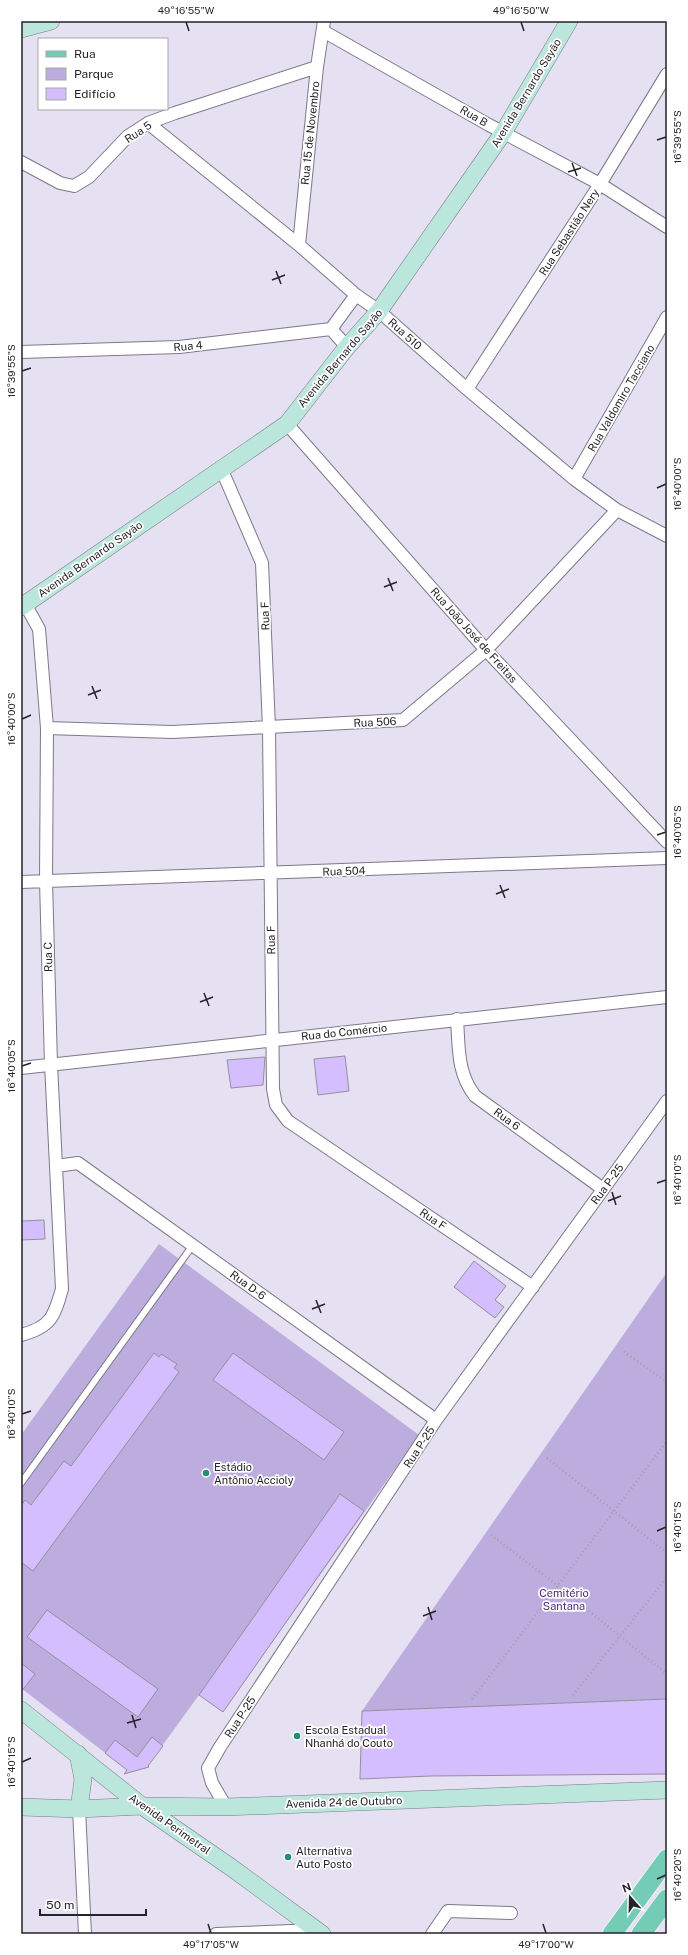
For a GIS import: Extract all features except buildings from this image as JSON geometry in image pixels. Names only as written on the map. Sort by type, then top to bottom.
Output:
[{"type":"main road","points":[[612,1934],[667,1859]]},
{"type":"main road","points":[[641,1934],[667,1899]]},
{"type":"street","points":[[21,29],[51,21]]},
{"type":"street","name":"Avenida Bernardo Sayão","points":[[23,605],[286,424],[347,347],[379,311],[503,133],[569,21]]},
{"type":"street","name":"Rua B","points":[[324,26],[503,133],[600,184],[667,227]]},
{"type":"street","name":"Rua 15 de Novembro","points":[[299,245],[317,67],[324,26]]},
{"type":"street","name":"Rua 5","points":[[21,162],[60,183],[74,186],[89,177],[128,136],[148,123],[317,67]]},
{"type":"street","name":"Rua Sebastião Nery","points":[[467,389],[600,184],[667,74]]},
{"type":"street","name":"Rua 510","points":[[148,123],[299,245],[356,295],[379,311],[467,389],[574,480],[617,510],[667,536]]},
{"type":"street","points":[[347,347],[331,329],[356,295]]},
{"type":"street","name":"Rua Valdomiro Tacciano","points":[[574,480],[667,317]]},
{"type":"street","name":"Rua 4","points":[[21,352],[179,348],[331,329]]},
{"type":"street","name":"Rua João José de Freitas","points":[[286,424],[486,650],[667,842]]},
{"type":"street","name":"Rua F","points":[[221,468],[262,563],[269,728],[272,1040],[273,1089],[276,1105],[288,1121],[532,1287]]},
{"type":"street","name":"Rua 506","points":[[47,728],[172,732],[403,720],[486,650],[617,510]]},
{"type":"street","name":"Rua C","points":[[21,1335],[38,1330],[55,1314],[62,1289],[51,1064],[46,881],[47,728],[39,629],[23,605]]},
{"type":"street","name":"Rua 504","points":[[21,882],[667,858]]},
{"type":"street","name":"Rua do Comércio","points":[[21,1068],[667,996]]},
{"type":"street","name":"Rua 6","points":[[456,1019],[461,1068],[466,1084],[475,1096],[603,1189]]},
{"type":"street","name":"Rua P-25","points":[[226,1807],[212,1783],[208,1768],[220,1747],[436,1420],[667,1101]]},
{"type":"street","name":"Rua D-6","points":[[56,1166],[78,1163],[436,1420]]},
{"type":"street","name":"Avenida Perimetral","points":[[21,1710],[142,1806],[232,1868],[319,1932]]},
{"type":"street","points":[[78,1754],[83,1779],[79,1808],[85,1934]]},
{"type":"street","name":"Avenida 24 de Outubro","points":[[21,1807],[226,1807],[667,1790]]},
{"type":"street","points":[[432,1934],[448,1911],[512,1913]]},
{"type":"street","points":[[216,1934],[319,1932]]},
{"type":"lane","points":[[21,1483],[193,1246]]},
{"type":"path","points":[[624,1352],[667,1382]]},
{"type":"path","points":[[472,1699],[667,1441]]},
{"type":"path","points":[[547,1458],[667,1553]]},
{"type":"path","points":[[491,1535],[558,1586],[667,1674]]},
{"type":"path","points":[[573,1695],[667,1576]]},
{"type":"green space","name":"Estádio Antônio Accioly","points":[[159,1244],[419,1435],[223,1712],[199,1695],[146,1768],[130,1772],[21,1688],[21,1435]]},
{"type":"green space","name":"Cemitério Santana","points":[[667,1272],[667,1699],[362,1711]]},
{"type":"place","name":"Estádio Antônio Accioly","points":[[206,1473]]},
{"type":"place","name":"Escola Estadual Nhanhá do Couto","points":[[297,1736]]},
{"type":"place","name":"Alternativa Auto Posto","points":[[288,1857]]}]
